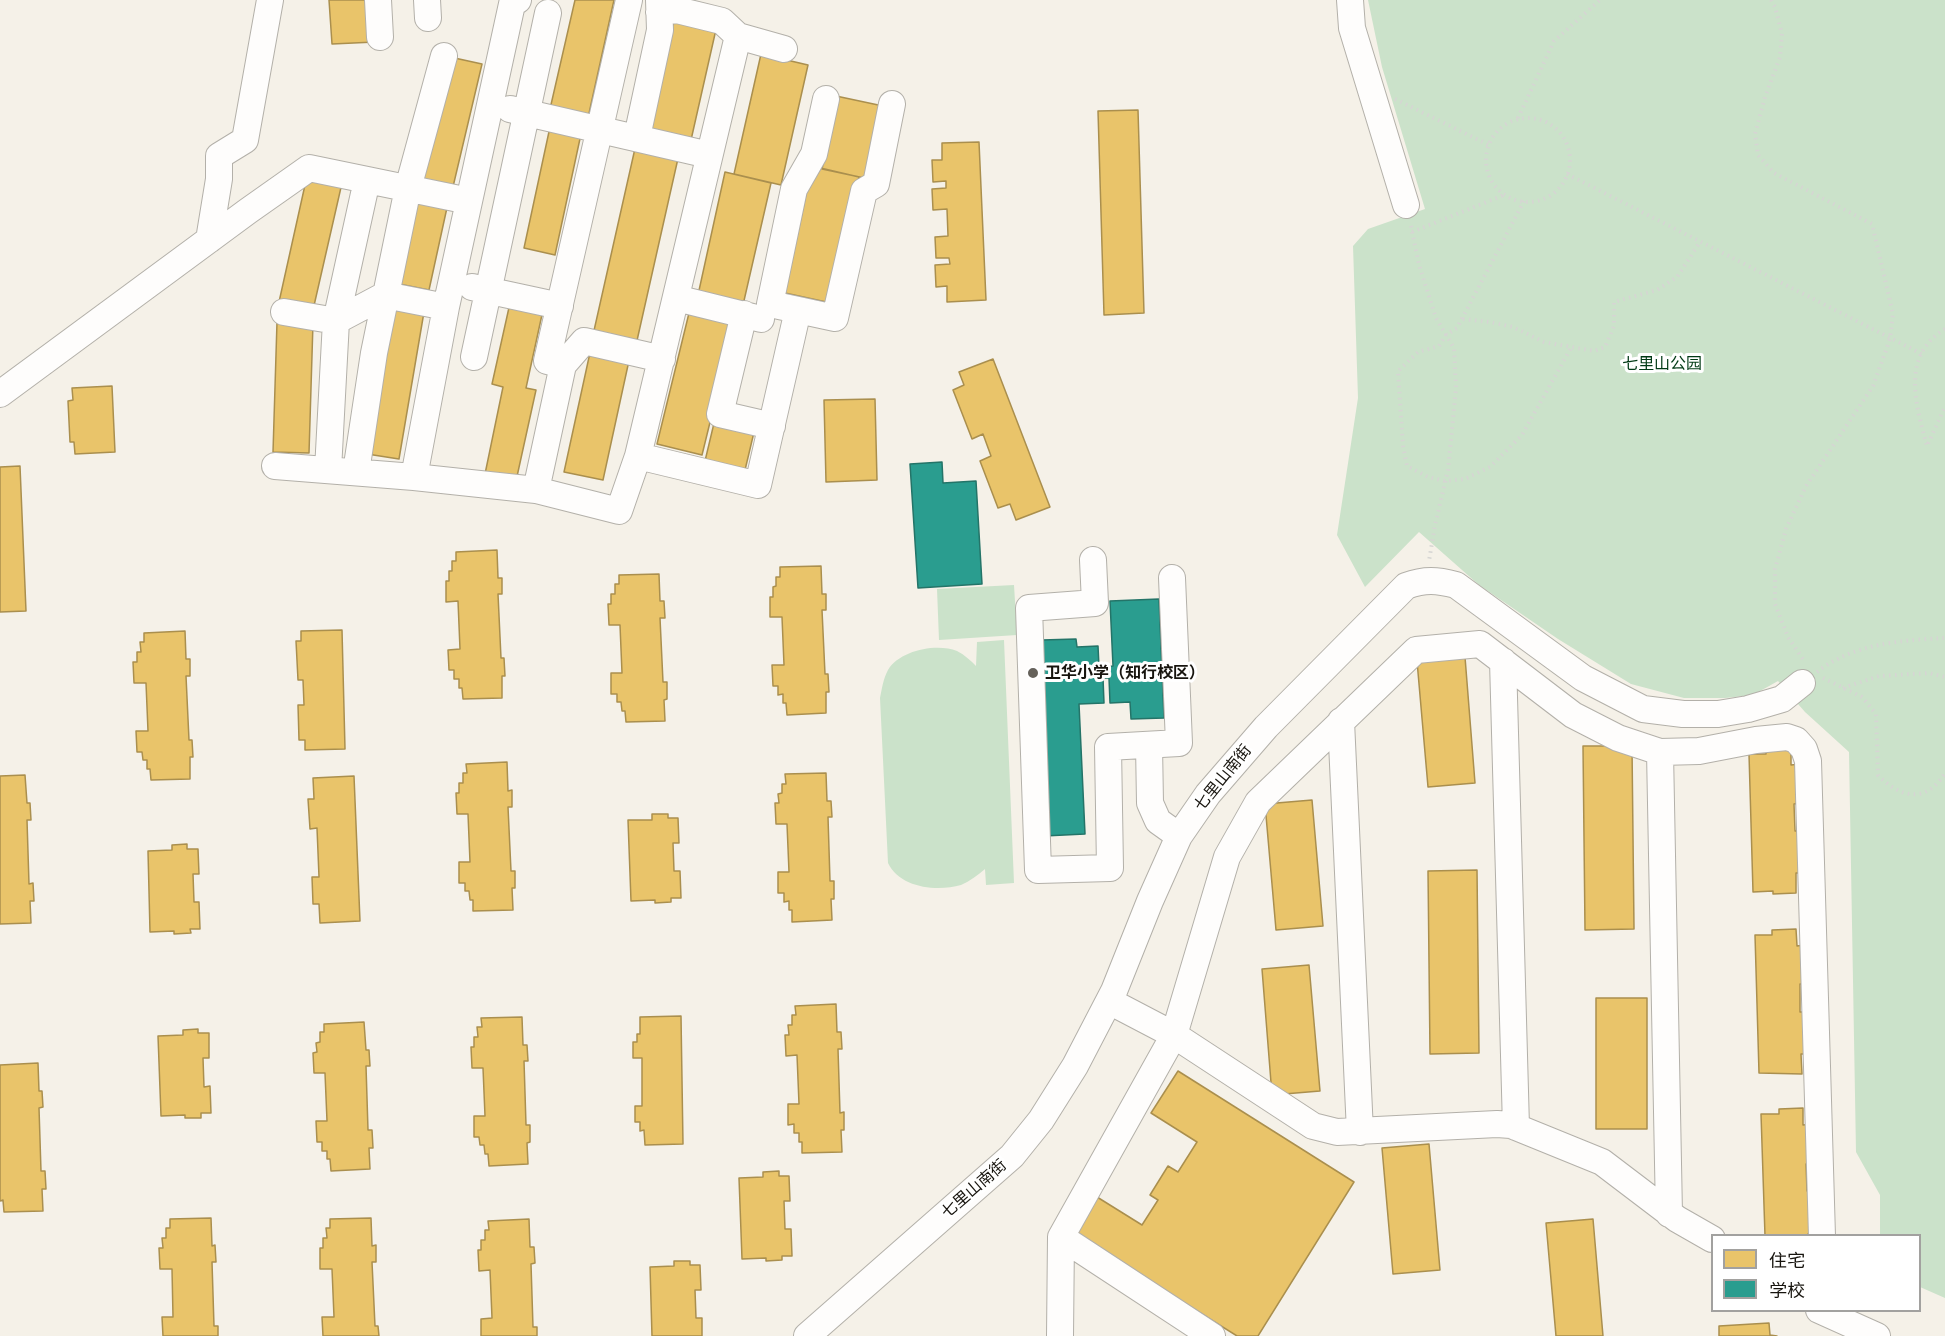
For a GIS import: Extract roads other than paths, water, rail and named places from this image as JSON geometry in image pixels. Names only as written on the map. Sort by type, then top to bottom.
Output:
[{"type":"street","points":[[209,240],[219,179],[219,156],[245,141],[270,0]]},
{"type":"street","points":[[378,0],[381,37]]},
{"type":"street","points":[[414,477],[469,201],[512,4],[518,0]]},
{"type":"street","points":[[563,365],[547,360],[628,0]]},
{"type":"street","points":[[1350,0],[1352,28],[1406,205]]},
{"type":"street","points":[[637,137],[660,30],[659,6],[722,21],[738,36],[784,49]]},
{"type":"street","points":[[474,357],[548,13]]},
{"type":"street","points":[[275,466],[536,490],[619,511],[638,456],[738,36]]},
{"type":"street","points":[[356,472],[385,295],[408,188],[444,56]]},
{"type":"street","points":[[676,298],[766,320],[794,189],[814,154],[826,99]]},
{"type":"street","points":[[770,304],[835,318],[864,191],[876,184],[892,104]]},
{"type":"street","points":[[490,105],[709,155]]},
{"type":"street","points":[[0,394],[248,210],[309,168],[469,201]]},
{"type":"street","points":[[328,470],[336,321],[367,180]]},
{"type":"street","points":[[284,312],[336,321],[385,295],[449,295],[488,291],[560,306]]},
{"type":"street","points":[[638,456],[758,485],[798,310]]},
{"type":"street","points":[[744,314],[720,414],[772,426]]},
{"type":"street","points":[[536,490],[563,365],[584,341],[662,359]]},
{"type":"street","points":[[1094,560],[1095,603],[1029,608],[1038,870],[1110,868],[1108,747],[1179,743],[1172,578]]},
{"type":"street","name":"七里山南街","points":[[807,1336],[1012,1156],[1041,1120],[1075,1066],[1109,1001],[1179,836],[1208,794],[1266,727],[1406,586],[1423,580],[1456,585],[1583,678],[1643,708],[1683,714],[1718,714],[1748,709],[1782,699],[1808,679]]},
{"type":"street","points":[[1060,1336],[1061,1237],[1174,1035],[1227,857],[1258,802],[1416,650],[1480,644],[1574,714],[1618,738],[1660,752],[1699,751],[1756,740],[1787,737],[1796,740],[1804,749],[1808,761],[1822,1234]]},
{"type":"street","points":[[1503,661],[1516,1127]]},
{"type":"street","points":[[1341,721],[1360,1132]]},
{"type":"street","points":[[1149,745],[1150,803],[1158,820],[1179,836]]},
{"type":"street","points":[[1660,752],[1669,1214]]},
{"type":"street","points":[[1109,1001],[1174,1035],[1313,1126],[1337,1132],[1497,1124],[1516,1127],[1602,1162],[1669,1214],[1711,1238]]},
{"type":"street","points":[[1061,1237],[1212,1336]]},
{"type":"street","points":[[1171,1309],[1171,1336]]},
{"type":"street","points":[[1824,1312],[1877,1336]]},
{"type":"place","name":"卫华小学（知行校区）","points":[[1033,673]]},
{"type":"park label","name":"七里山公园","points":[[1662,364]]}]
